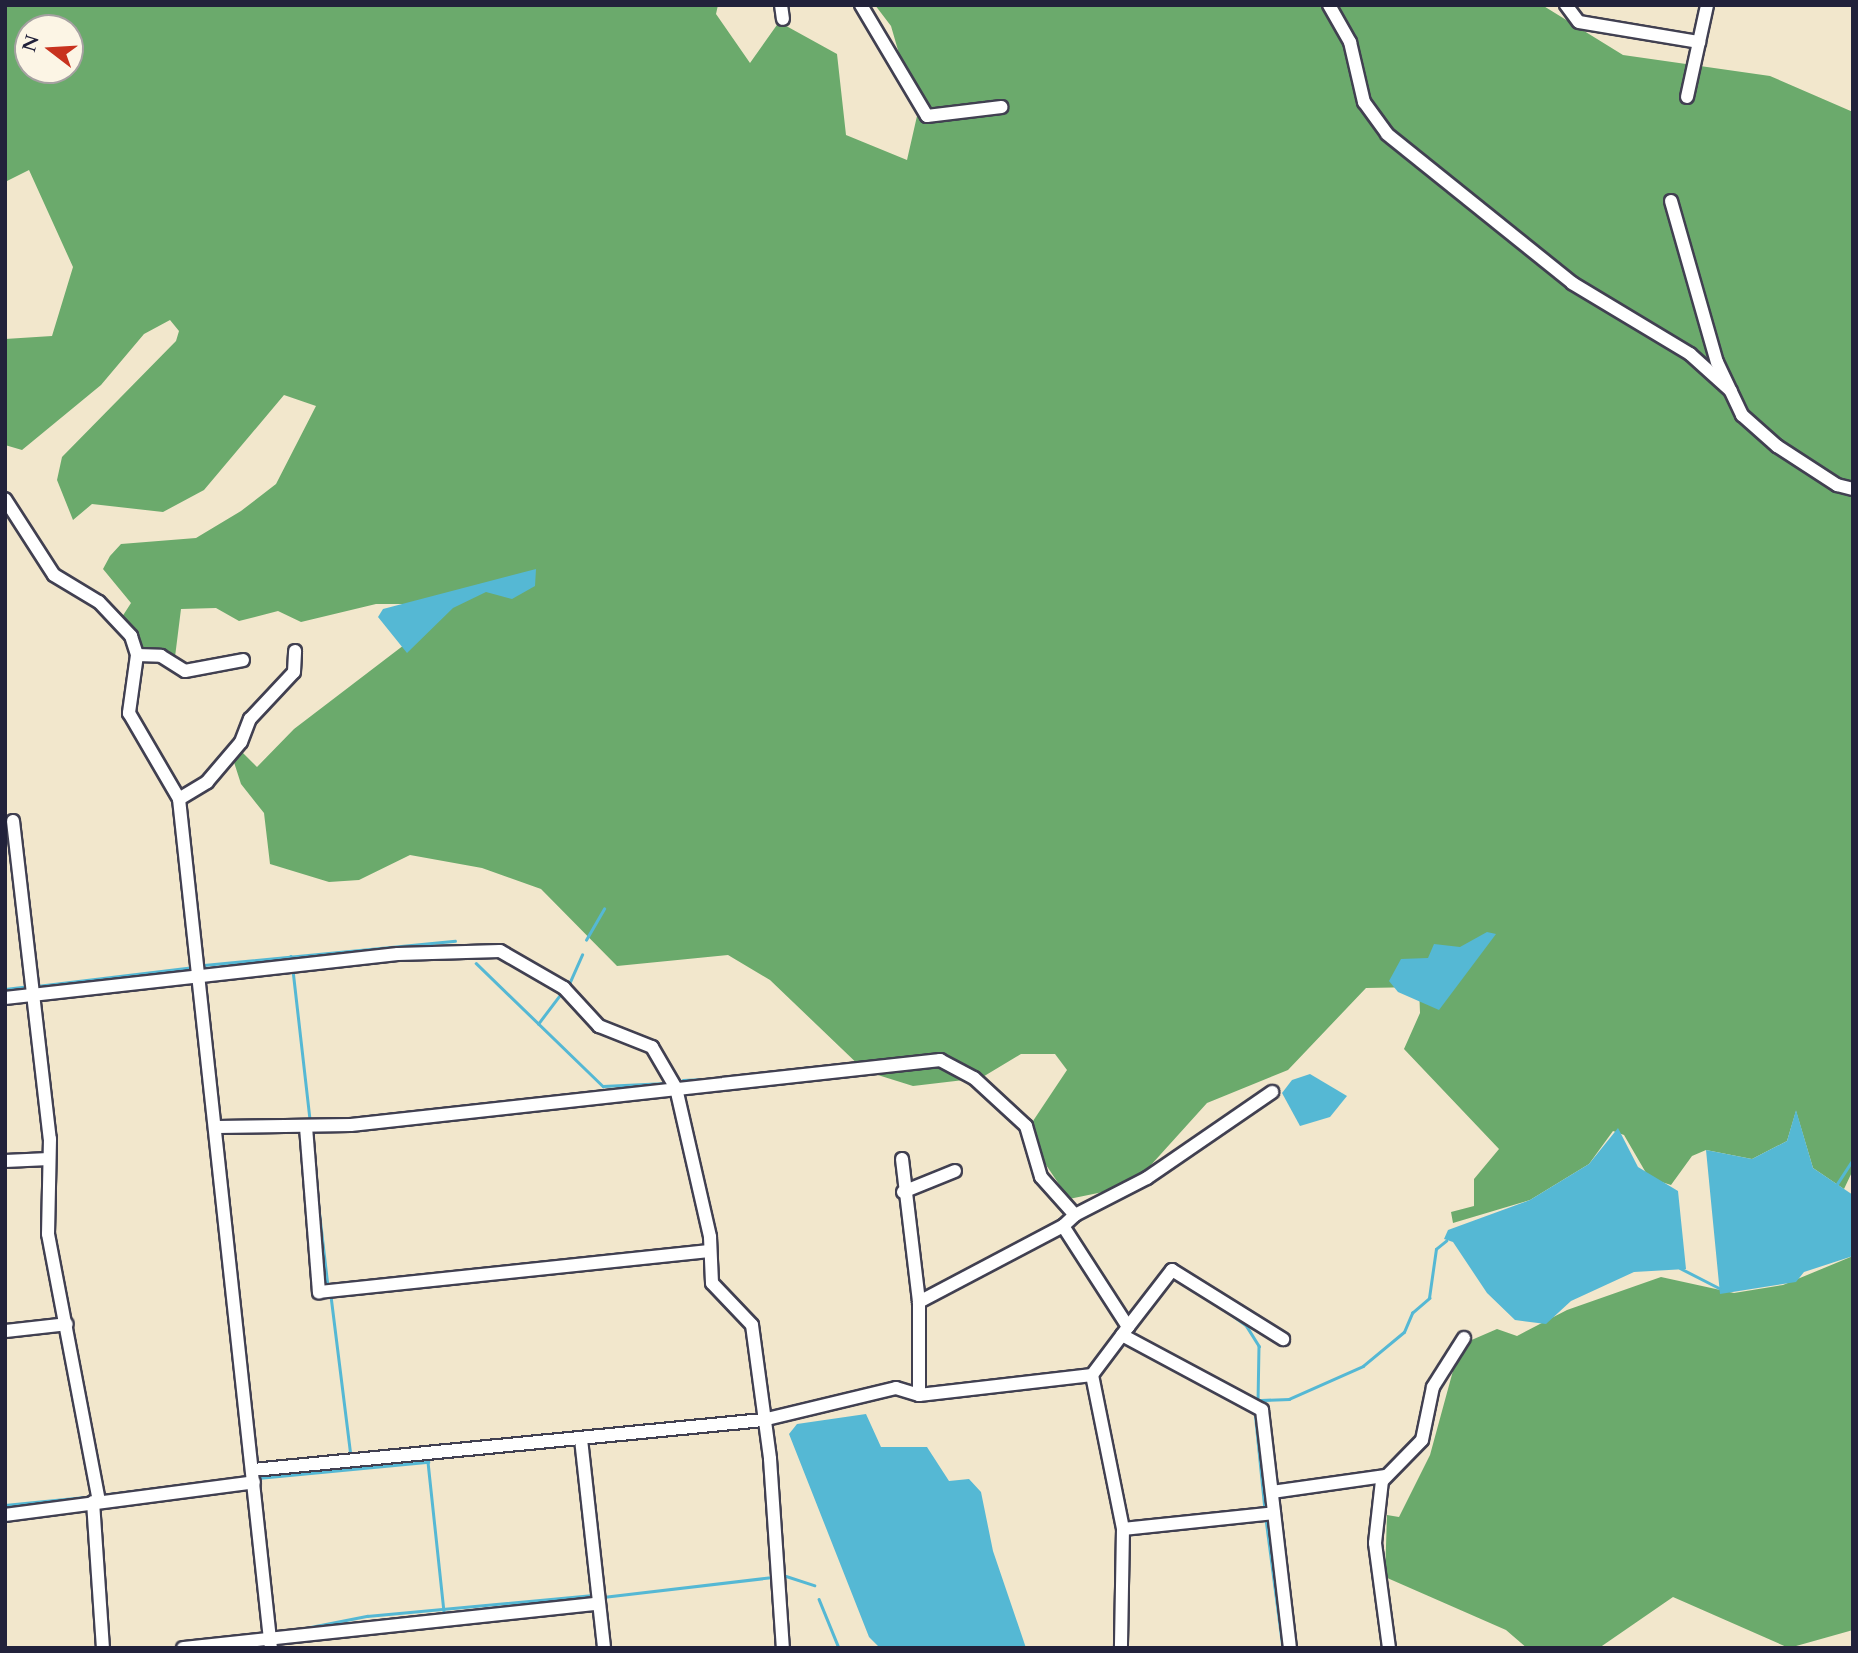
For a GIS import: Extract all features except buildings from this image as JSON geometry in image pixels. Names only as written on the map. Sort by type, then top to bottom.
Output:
[{"type":"street","points":[[781,5],[783,19]]},
{"type":"street","points":[[861,5],[927,116],[1002,107]]},
{"type":"street","points":[[1329,5],[1350,42],[1364,102],[1387,134],[1572,283],[1690,354],[1731,391]]},
{"type":"street","points":[[1566,5],[1579,22],[1699,42]]},
{"type":"street","points":[[1687,97],[1707,5]]},
{"type":"street","points":[[1671,201],[1731,391],[1742,415],[1777,446],[1837,485],[1853,489]]},
{"type":"street","points":[[5,499],[54,575],[119,619],[136,655],[130,713],[179,799],[218,1127],[271,1643]]},
{"type":"street","points":[[179,799],[207,782],[241,743],[250,719],[294,672],[295,651]]},
{"type":"street","points":[[136,655],[162,656],[185,671],[243,660]]},
{"type":"street","points":[[13,821],[49,1159],[48,1234],[66,1324],[74,1394],[88,1426],[96,1501],[103,1648]]},
{"type":"street","points":[[5,998],[200,975],[500,951],[564,988],[599,1026],[652,1047],[676,1088],[712,1283],[752,1325],[783,1648]]},
{"type":"street","points":[[218,1127],[306,1127],[940,1060],[1010,1106],[1026,1126],[1041,1177],[1075,1215]]},
{"type":"street","points":[[919,1302],[1063,1226],[1075,1215],[1146,1178],[1272,1092]]},
{"type":"street","points":[[306,1127],[319,1292],[708,1251]]},
{"type":"street","points":[[5,1161],[49,1159]]},
{"type":"street","points":[[902,1159],[903,1192],[919,1302],[919,1395]]},
{"type":"street","points":[[903,1192],[955,1171]]},
{"type":"street","points":[[1063,1226],[1125,1331],[1262,1410],[1290,1648]]},
{"type":"street","points":[[5,1515],[254,1476],[763,1420],[872,1391],[896,1388],[919,1395],[1092,1375],[1172,1270],[1283,1339]]},
{"type":"street","points":[[5,1331],[66,1324]]},
{"type":"street","points":[[1272,1492],[1384,1476],[1422,1440],[1433,1388],[1464,1338]]},
{"type":"street","points":[[1092,1375],[1123,1529],[1121,1648]]},
{"type":"street","points":[[581,1438],[604,1648]]},
{"type":"street","points":[[1384,1476],[1375,1544],[1389,1648]]},
{"type":"street","points":[[1123,1529],[1274,1513]]},
{"type":"street","points":[[183,1648],[271,1643],[598,1604]]},
{"type":"green space","points":[[5,5],[718,5],[716,14],[750,63],[779,22],[837,54],[846,135],[907,160],[917,116],[891,26],[875,5],[1542,5],[1623,55],[1770,76],[1853,112],[1853,1170],[1844,1189],[1813,1168],[1796,1111],[1787,1141],[1752,1159],[1706,1150],[1692,1156],[1671,1185],[1649,1178],[1624,1135],[1613,1131],[1589,1164],[1530,1200],[1453,1223],[1451,1212],[1474,1206],[1474,1179],[1499,1149],[1404,1049],[1420,1013],[1419,987],[1366,988],[1288,1070],[1207,1103],[1132,1186],[1069,1199],[1040,1156],[1031,1124],[1067,1070],[1055,1054],[1021,1054],[981,1078],[913,1086],[865,1071],[770,980],[728,955],[617,966],[541,889],[482,868],[410,855],[359,880],[329,882],[270,864],[264,813],[241,784],[232,756],[240,750],[257,767],[294,729],[442,616],[432,604],[376,604],[301,622],[278,611],[239,621],[216,608],[181,609],[175,657],[139,651],[122,617],[131,603],[103,569],[110,556],[121,544],[196,538],[241,511],[276,484],[316,406],[284,395],[204,490],[163,512],[92,504],[73,520],[57,480],[62,457],[176,341],[179,331],[170,320],[144,334],[101,385],[22,450],[5,445],[5,339],[52,336],[73,267],[29,170],[5,182]]},
{"type":"green space","points":[[1853,1256],[1853,1630],[1789,1648],[1673,1597],[1599,1648],[1527,1648],[1506,1630],[1385,1577],[1387,1515],[1399,1517],[1430,1455],[1460,1345],[1497,1329],[1517,1336],[1567,1310],[1661,1277],[1734,1293],[1783,1285]]},
{"type":"water","points":[[536,569],[535,586],[512,599],[486,592],[453,608],[407,653],[378,617],[383,609]]},
{"type":"water","points":[[1487,932],[1496,934],[1439,1010],[1398,992],[1389,981],[1401,959],[1428,958],[1434,944],[1460,947]]},
{"type":"water","points":[[1310,1074],[1347,1096],[1330,1117],[1300,1126],[1282,1093],[1292,1080]]},
{"type":"water","points":[[1796,1110],[1813,1168],[1853,1195],[1853,1256],[1804,1272],[1796,1282],[1720,1294],[1706,1150],[1752,1159],[1787,1141]]},
{"type":"water","points":[[1618,1128],[1638,1167],[1678,1191],[1686,1269],[1634,1272],[1571,1301],[1546,1324],[1515,1320],[1487,1293],[1453,1242],[1444,1239],[1448,1230],[1530,1200],[1589,1164]]},
{"type":"water","points":[[866,1414],[881,1447],[927,1447],[949,1481],[969,1479],[981,1492],[993,1551],[1026,1648],[880,1648],[869,1637],[789,1434],[797,1424]]},
{"type":"waterway","points":[[586,940],[604,909]]},
{"type":"waterway","points":[[204,965],[455,941]]},
{"type":"waterway","points":[[569,984],[582,955]]},
{"type":"waterway","points":[[291,956],[292,963]]},
{"type":"waterway","points":[[476,963],[603,1086],[666,1083]]},
{"type":"waterway","points":[[37,986],[194,967]]},
{"type":"waterway","points":[[293,970],[310,1120]]},
{"type":"waterway","points":[[5,989],[28,986]]},
{"type":"waterway","points":[[538,1024],[559,996]]},
{"type":"waterway","points":[[785,1071],[810,1067]]},
{"type":"waterway","points":[[743,1076],[774,1072]]},
{"type":"waterway","points":[[683,1080],[726,1078]]},
{"type":"waterway","points":[[1837,1184],[1853,1159]]},
{"type":"waterway","points":[[318,1200],[328,1287]]},
{"type":"waterway","points":[[1261,1400],[1289,1399],[1363,1366],[1404,1332],[1412,1313],[1429,1298],[1436,1249],[1446,1241]]},
{"type":"waterway","points":[[1680,1268],[1719,1288]]},
{"type":"waterway","points":[[331,1296],[351,1457]]},
{"type":"waterway","points":[[1221,1307],[1246,1325],[1259,1346],[1258,1405]]},
{"type":"waterway","points":[[1255,1411],[1265,1509]]},
{"type":"waterway","points":[[258,1478],[428,1462],[444,1611]]},
{"type":"waterway","points":[[101,1495],[247,1477]]},
{"type":"waterway","points":[[5,1505],[95,1496]]},
{"type":"waterway","points":[[1266,1519],[1283,1648]]},
{"type":"waterway","points":[[783,1575],[814,1585]]},
{"type":"waterway","points":[[603,1597],[773,1577]]},
{"type":"waterway","points":[[275,1634],[367,1616],[593,1595]]},
{"type":"waterway","points":[[819,1599],[839,1648]]}]
